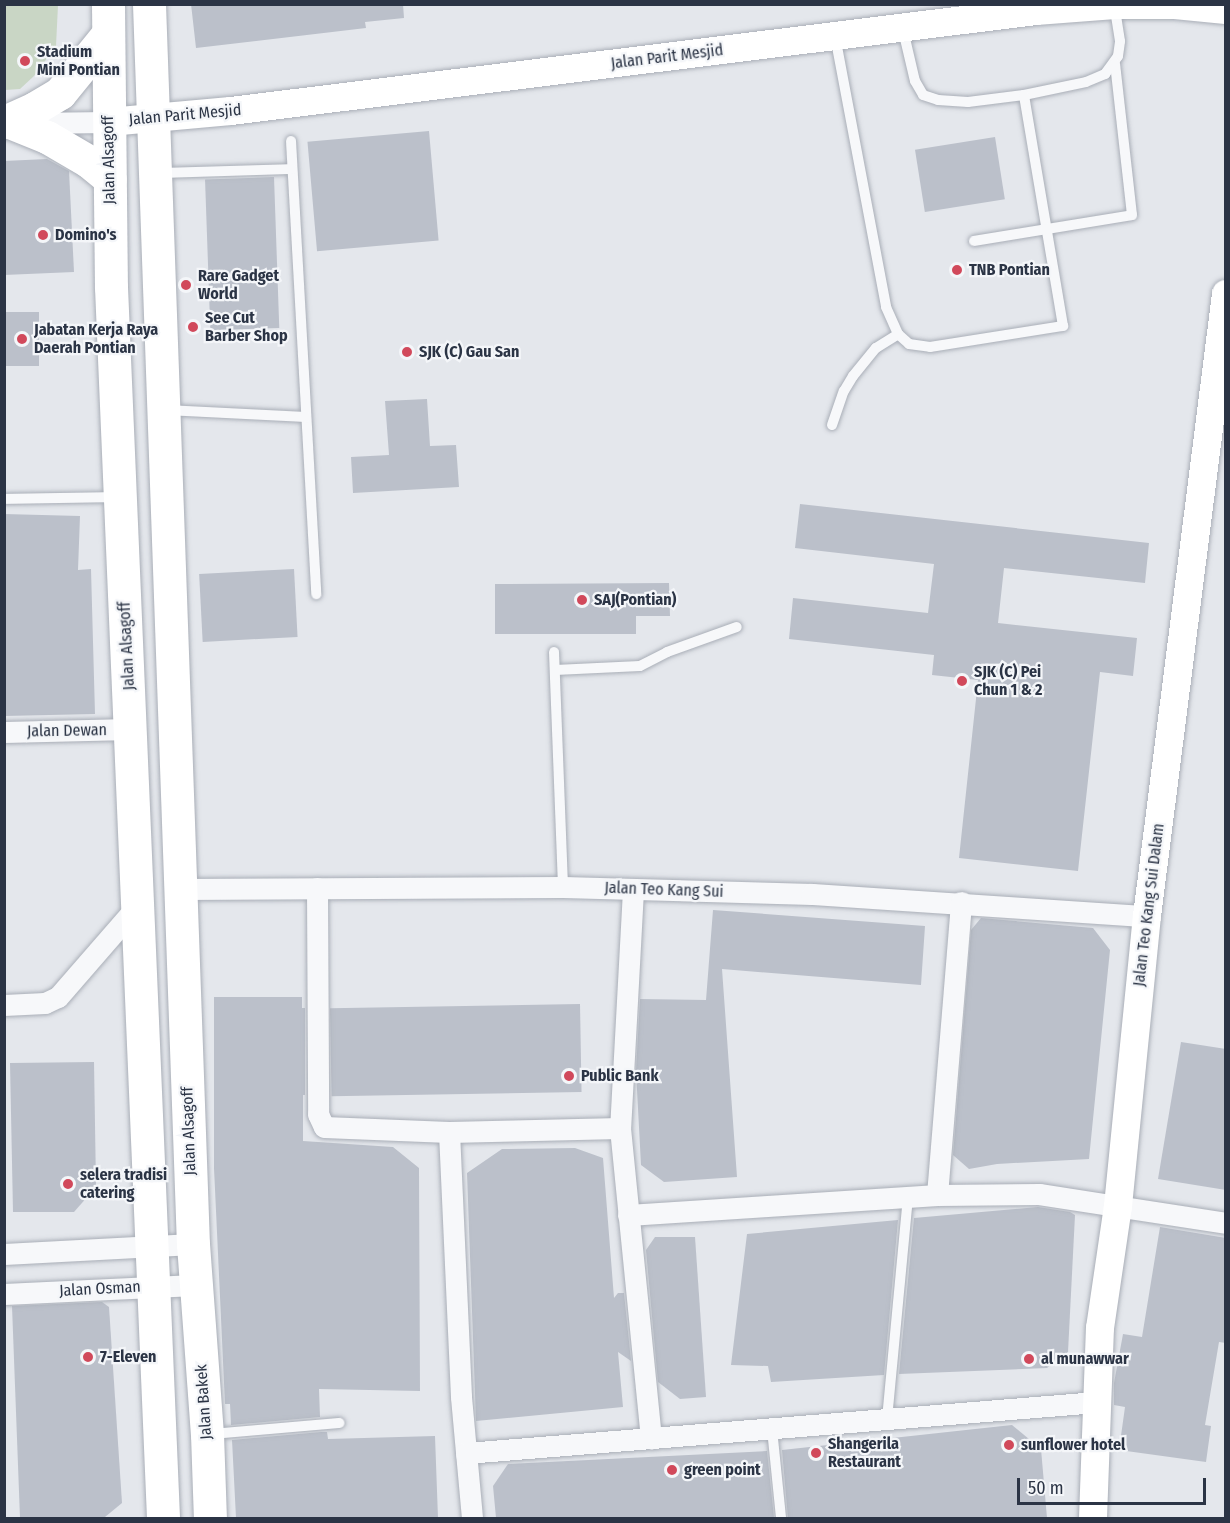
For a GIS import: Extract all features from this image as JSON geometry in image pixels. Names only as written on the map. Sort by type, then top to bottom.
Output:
[{"type":"highway","name":"Jalan Alsagoff","points":[[149,4],[195,1285]]},
{"type":"highway","name":"Jalan Alsagoff","points":[[108,19],[110,179],[120,497],[154,1286]]},
{"type":"highway","points":[[7,123],[60,93],[108,19]]},
{"type":"highway","points":[[7,123],[47,137],[88,161],[110,179]]},
{"type":"highway","name":"Jalan Bakek","points":[[195,1285],[207,1434],[210,1518]]},
{"type":"highway","points":[[154,1286],[163,1518]]},
{"type":"street","name":"Jalan Parit Mesjid","points":[[109,122],[153,119],[834,36],[902,27],[954,12],[1115,5],[1175,5],[1226,10]]},
{"type":"street","points":[[7,123],[109,122]]},
{"type":"street","name":"Jalan Teo Kang Sui Dalam","points":[[1093,1518],[1100,1328],[1118,1206],[1147,916],[1226,294]]},
{"type":"street","name":"Jalan Dewan","points":[[4,732],[130,729]]},
{"type":"street","name":"Jalan Teo Kang Sui","points":[[181,889],[563,887],[961,902],[1147,916]]},
{"type":"street","points":[[317,888],[318,1114],[324,1126],[449,1132],[621,1128]]},
{"type":"street","points":[[633,890],[621,1128],[651,1438]]},
{"type":"street","points":[[937,1195],[961,902]]},
{"type":"street","points":[[4,1005],[45,1003],[58,997],[138,905]]},
{"type":"street","points":[[449,1132],[466,1454],[472,1518]]},
{"type":"street","points":[[628,1215],[937,1195],[1039,1194],[1226,1223]]},
{"type":"street","points":[[4,1254],[193,1244]]},
{"type":"street","name":"Jalan Osman","points":[[4,1294],[195,1285]]},
{"type":"street","points":[[466,1454],[1097,1402]]},
{"type":"lane","points":[[974,241],[1132,215],[1115,64],[1120,41],[1115,5]]},
{"type":"lane","points":[[902,27],[915,81],[923,95],[938,100],[968,102],[1024,95],[1086,82],[1106,74],[1115,64]]},
{"type":"lane","points":[[834,36],[886,307],[898,334],[909,344],[930,347],[1063,326],[1024,95]]},
{"type":"lane","points":[[291,141],[316,594]]},
{"type":"lane","points":[[155,173],[292,169]]},
{"type":"lane","points":[[832,425],[844,391],[853,376],[876,348],[898,334]]},
{"type":"lane","points":[[163,410],[306,417]]},
{"type":"lane","points":[[4,499],[120,497]]},
{"type":"lane","points":[[555,670],[640,666],[667,652],[737,627]]},
{"type":"lane","points":[[554,652],[563,887]]},
{"type":"lane","points":[[887,1419],[908,1197]]},
{"type":"lane","points":[[207,1434],[340,1423]]},
{"type":"lane","points":[[772,1429],[781,1518]]},
{"type":"green space","name":"Stadium Mini Pontian","points":[[5,4],[58,5],[56,46],[34,76],[20,89],[5,90]]},
{"type":"building","points":[[191,4],[403,4],[404,18],[365,22],[366,28],[196,48]]},
{"type":"building","points":[[429,131],[439,241],[317,251],[307,142]]},
{"type":"building","points":[[995,137],[1005,199],[925,212],[915,150]]},
{"type":"building","points":[[47,159],[69,171],[74,272],[4,275],[4,161]]},
{"type":"building","points":[[274,177],[279,328],[210,330],[205,179]]},
{"type":"building","name":"Jabatan Kerja Raya Daerah Pontian","points":[[4,312],[39,312],[39,366],[4,366]]},
{"type":"building","points":[[427,399],[430,446],[456,445],[459,487],[353,493],[351,457],[389,455],[385,401]]},
{"type":"building","points":[[800,504],[1149,543],[1145,583],[1004,568],[998,623],[1137,638],[1133,676],[1100,672],[1078,871],[959,858],[978,680],[932,675],[934,655],[789,639],[793,598],[928,613],[934,564],[795,548]]},
{"type":"building","points":[[4,514],[80,516],[78,570],[91,569],[95,714],[4,716]]},
{"type":"building","points":[[294,569],[298,637],[203,642],[199,574]]},
{"type":"building","name":"SAJ(Pontian)","points":[[669,583],[670,616],[636,616],[636,634],[495,634],[495,584]]},
{"type":"building","points":[[713,910],[925,926],[921,985],[722,969],[737,1177],[664,1182],[641,1165],[636,1071],[640,999],[706,1000]]},
{"type":"building","points":[[981,918],[1093,928],[1110,950],[1089,1159],[997,1164],[969,1169],[953,1155],[971,930]]},
{"type":"building","points":[[214,997],[302,997],[302,1008],[305,1008],[303,1141],[393,1147],[419,1168],[420,1391],[319,1389],[320,1417],[231,1425],[230,1404],[225,1404],[214,1168]]},
{"type":"building","points":[[580,1004],[582,1092],[332,1096],[330,1008]]},
{"type":"building","points":[[1181,1042],[1226,1049],[1226,1190],[1158,1179]]},
{"type":"building","points":[[94,1062],[96,1187],[74,1212],[13,1212],[10,1063]]},
{"type":"building","points":[[575,1148],[603,1158],[614,1298],[618,1293],[624,1293],[631,1361],[618,1352],[623,1407],[476,1421],[467,1173],[502,1149]]},
{"type":"building","points":[[1038,1207],[1070,1212],[1075,1215],[1068,1352],[1047,1368],[899,1374],[914,1218]]},
{"type":"building","points":[[898,1220],[884,1375],[771,1382],[768,1366],[731,1365],[747,1234]]},
{"type":"building","points":[[1160,1227],[1226,1238],[1226,1343],[1219,1342],[1205,1425],[1211,1426],[1206,1462],[1119,1450],[1125,1407],[1114,1405],[1114,1383],[1123,1334],[1142,1337]]},
{"type":"building","points":[[655,1237],[695,1237],[706,1397],[680,1399],[658,1382],[646,1250]]},
{"type":"building","points":[[102,1302],[109,1307],[122,1503],[105,1517],[20,1518],[12,1306]]},
{"type":"building","points":[[1012,1425],[1041,1449],[1047,1518],[788,1518],[782,1450]]},
{"type":"building","points":[[327,1432],[328,1439],[435,1436],[438,1518],[236,1518],[232,1440]]},
{"type":"building","points":[[767,1451],[774,1518],[496,1518],[493,1486],[508,1464]]},
{"type":"place","name":"Stadium Mini Pontian","points":[[25,61]]},
{"type":"place","name":"Domino's","points":[[43,235]]},
{"type":"place","name":"TNB Pontian","points":[[957,270]]},
{"type":"place","name":"Rare Gadget World","points":[[186,285]]},
{"type":"place","name":"See Cut Barber Shop","points":[[193,327]]},
{"type":"place","name":"Jabatan Kerja Raya Daerah Pontian","points":[[22,339]]},
{"type":"place","name":"SJK (C) Gau San","points":[[407,352]]},
{"type":"place","name":"SAJ(Pontian)","points":[[582,600]]},
{"type":"place","name":"SJK (C) Pei Chun 1 & 2","points":[[962,681]]},
{"type":"place","name":"Public Bank","points":[[569,1076]]},
{"type":"place","name":"selera tradisi catering","points":[[68,1184]]},
{"type":"place","name":"7-Eleven","points":[[88,1357]]},
{"type":"place","name":"al munawwar","points":[[1029,1359]]},
{"type":"place","name":"sunflower hotel","points":[[1009,1445]]},
{"type":"place","name":"Shangerila Restaurant","points":[[816,1453]]},
{"type":"place","name":"green point","points":[[672,1470]]}]
